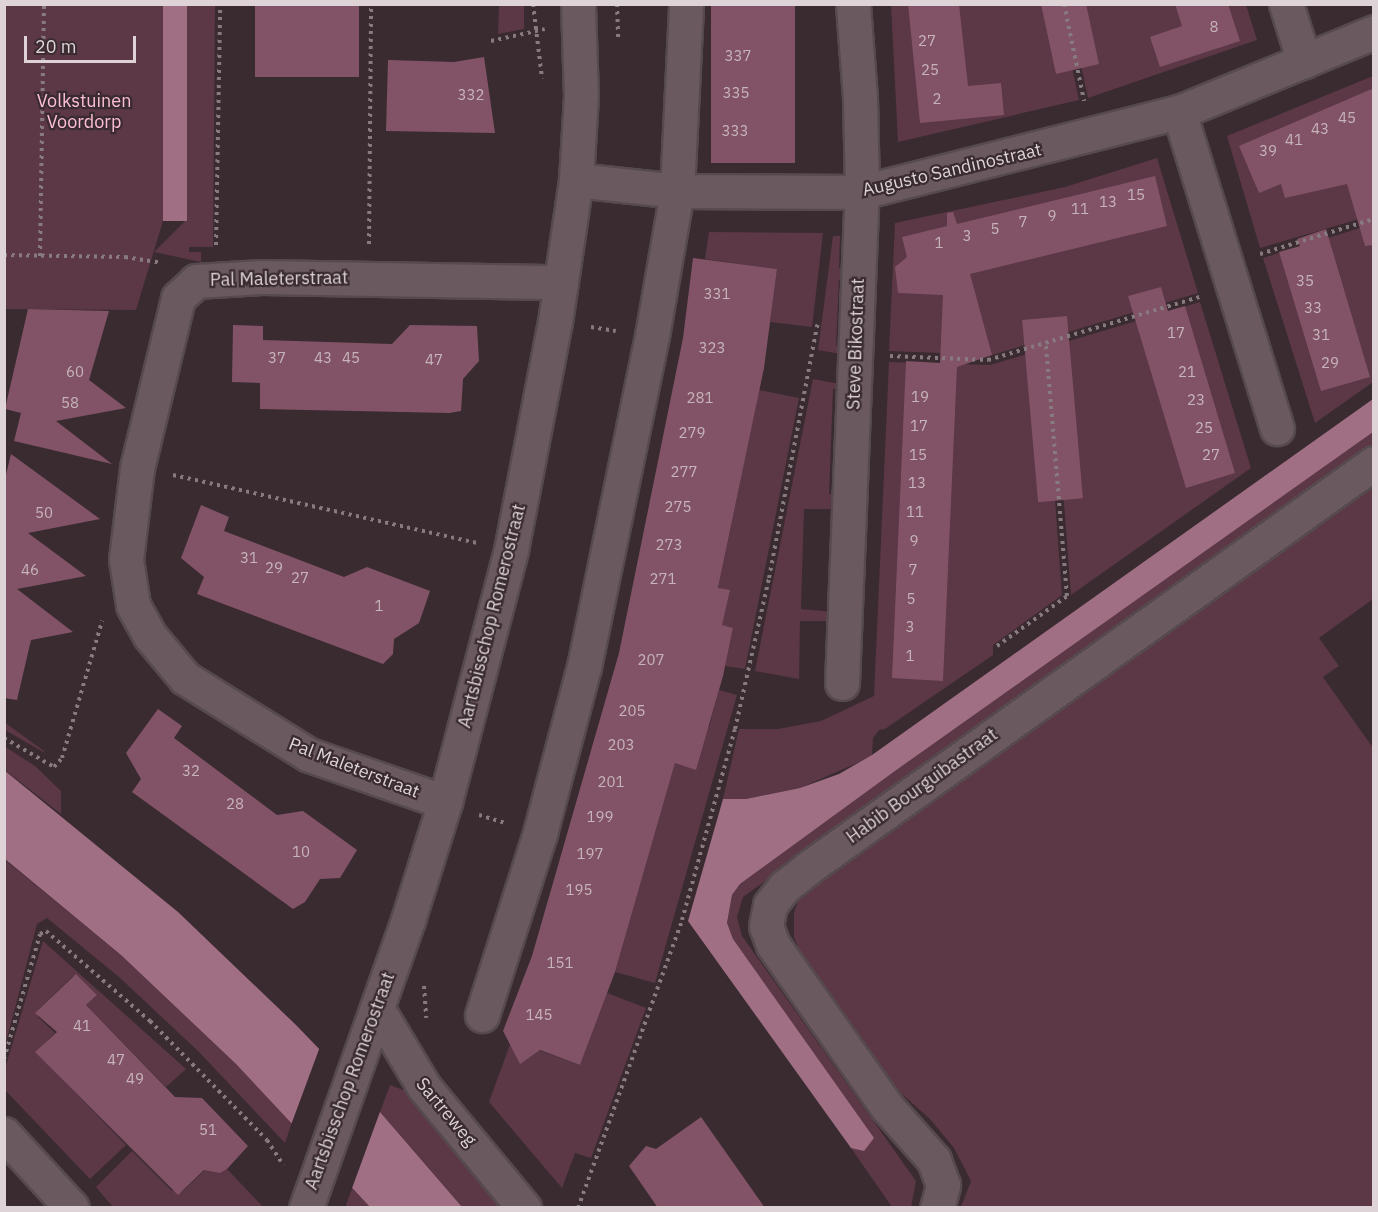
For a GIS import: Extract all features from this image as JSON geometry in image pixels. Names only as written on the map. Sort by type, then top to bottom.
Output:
[{"type":"street","name":"Aartsbisschop Romerostraat","points":[[309,1195],[378,1010],[445,802],[511,550],[555,322],[576,180],[581,96],[578,4]]},
{"type":"street","points":[[482,1015],[540,833],[584,667],[652,336],[677,190],[686,4]]},
{"type":"street","name":"Steve Bikostraat","points":[[842,683],[862,192],[860,98],[853,4]]},
{"type":"street","points":[[1286,4],[1304,61]]},
{"type":"street","name":"Augusto Sandinostraat","points":[[576,180],[677,190],[862,192],[1091,137],[1179,112],[1374,32]]},
{"type":"street","points":[[1179,112],[1277,428]]},
{"type":"street","name":"Pal Maleterstraat","points":[[445,802],[338,766],[282,742],[184,678],[150,636],[133,605],[126,559],[137,468],[178,298],[196,281],[216,278],[368,278],[561,282]]},
{"type":"street","name":"Habib Bourguibastraat","points":[[937,1208],[943,1185],[934,1160],[887,1107],[773,945],[765,926],[770,905],[784,887],[808,868],[1374,463]]},
{"type":"street","name":"Sartreweg","points":[[378,1010],[424,1087],[524,1208]]},
{"type":"street","points":[[4,1134],[72,1208]]},
{"type":"path","points":[[40,256],[45,4]]},
{"type":"path","points":[[4,255],[149,260],[216,278],[220,4]]},
{"type":"path","points":[[368,278],[371,4]]},
{"type":"path","points":[[1064,4],[1091,137]]},
{"type":"path","points":[[491,41],[554,27]]},
{"type":"path","points":[[856,356],[988,360],[1046,344],[1374,219]]},
{"type":"path","points":[[578,1208],[682,920],[735,729],[771,567],[819,316]]},
{"type":"path","points":[[555,322],[652,336]]},
{"type":"path","points":[[997,646],[1067,596],[1046,344]]},
{"type":"path","points":[[137,468],[511,550]]},
{"type":"path","points":[[4,738],[54,766],[62,758],[100,623],[108,613],[133,605]]},
{"type":"path","points":[[445,802],[540,833]]},
{"type":"path","points":[[4,1059],[40,934],[46,931],[150,1021],[267,1140],[283,1166]]},
{"type":"green space","name":"Volkstuinen Voordorp","points":[[5,5],[163,5],[163,221],[136,310],[5,309]]},
{"type":"green space","points":[[187,5],[215,5],[213,247],[189,247],[189,252],[201,252],[201,262],[154,252],[184,222]]},
{"type":"green space","points":[[499,5],[524,5],[524,29],[498,34]]},
{"type":"green space","points":[[891,5],[1059,5],[1079,100],[898,142]]},
{"type":"green space","points":[[1068,5],[1246,5],[1257,40],[1088,98]]},
{"type":"green space","points":[[1373,76],[1373,215],[1260,248],[1227,136]]},
{"type":"green space","points":[[1157,158],[1198,293],[992,355],[889,351],[895,223],[1065,187]]},
{"type":"green space","points":[[1373,224],[1373,382],[1315,423],[1263,258]]},
{"type":"green space","points":[[709,232],[823,233],[812,327],[770,322],[777,269],[705,259]]},
{"type":"green space","points":[[833,236],[840,236],[839,268],[849,270],[849,280],[839,280],[836,346],[846,347],[847,355],[818,350]]},
{"type":"green space","points":[[1200,302],[1251,468],[1071,595],[1052,346]]},
{"type":"green space","points":[[1044,349],[1062,595],[993,645],[993,655],[885,729],[879,730],[873,738],[872,755],[864,760],[800,788],[746,799],[723,799],[739,729],[778,729],[821,721],[874,696],[889,362],[990,365]]},
{"type":"green space","points":[[813,379],[845,385],[845,388],[833,389],[829,494],[839,496],[839,509],[804,509],[801,609],[834,612],[834,621],[800,621],[799,679],[755,671]]},
{"type":"green space","points":[[759,390],[799,398],[745,669],[725,666],[733,628],[711,623]]},
{"type":"green space","points":[[1373,431],[1373,447],[743,897],[737,917],[742,936],[916,1181],[911,1207],[892,1207],[851,1148],[874,1139],[733,939],[727,923],[732,895],[740,884],[895,771]]},
{"type":"green space","points":[[1373,482],[1373,599],[1319,638],[1339,666],[1323,677],[1373,748],[1373,1207],[961,1207],[971,1181],[954,1148],[930,1119],[885,1079],[811,977],[794,937],[794,913],[799,898],[805,888]]},
{"type":"green space","points":[[719,690],[737,695],[655,983],[615,972],[687,721],[709,727]]},
{"type":"green space","points":[[4,722],[44,751],[45,753],[5,730]]},
{"type":"green space","points":[[4,746],[35,766],[61,791],[61,814],[5,770]]},
{"type":"green space","points":[[4,859],[121,955],[236,1064],[292,1122],[285,1143],[198,1051],[119,977],[47,918],[37,924],[5,1046]]},
{"type":"green space","points":[[43,941],[186,1069],[166,1087],[86,1005],[97,995],[78,976],[73,976],[38,1010],[38,1017],[55,1033],[36,1052],[126,1145],[90,1179],[5,1090],[4,1072]]},
{"type":"green space","points":[[607,993],[646,1008],[591,1158],[575,1153],[562,1188],[489,1102],[512,1039],[529,1057],[538,1050],[580,1065]]},
{"type":"green space","points":[[390,1085],[403,1090],[409,1086],[512,1207],[462,1207],[380,1112]]},
{"type":"green space","points":[[132,1151],[172,1191],[183,1191],[207,1168],[216,1172],[227,1169],[264,1208],[113,1207],[96,1187]]},
{"type":"green space","points":[[352,1188],[370,1207],[345,1208]]},
{"type":"shaded area","points":[[163,5],[187,5],[187,221],[163,221]]},
{"type":"shaded area","points":[[1373,399],[1373,432],[895,771],[740,884],[732,895],[727,923],[733,939],[874,1138],[864,1151],[851,1148],[688,921],[723,799],[746,799],[800,788],[839,774],[872,755]]},
{"type":"shaded area","points":[[4,770],[178,912],[296,1025],[380,1112],[462,1207],[370,1207],[236,1064],[121,955],[5,859]]},
{"type":"pier","points":[[321,1044],[381,1109],[351,1191],[291,1125]]},
{"type":"building","points":[[255,4],[359,4],[359,77],[255,77]]},
{"type":"building","points":[[711,4],[795,4],[795,163],[711,163]]},
{"type":"building","points":[[908,4],[959,4],[968,86],[1001,83],[1004,115],[920,123]]},
{"type":"building","points":[[1041,4],[1086,4],[1099,64],[1056,74]]},
{"type":"building","points":[[1175,4],[1228,4],[1240,41],[1160,67],[1150,37],[1182,26]]},
{"type":"building","points":[[484,57],[495,133],[386,131],[388,60],[454,62]]},
{"type":"building","points":[[1374,88],[1374,245],[1365,246],[1347,184],[1285,198],[1281,184],[1259,193],[1239,146]]},
{"type":"building","points":[[1155,176],[1167,226],[970,274],[992,355],[957,367],[943,681],[892,678],[906,361],[940,363],[943,295],[898,293],[895,267],[907,257],[902,237],[947,226],[947,213],[953,212],[957,224]]},
{"type":"building","points":[[1326,229],[1370,377],[1321,391],[1279,252],[1300,246],[1297,239]]},
{"type":"building","points":[[693,258],[777,269],[764,368],[718,588],[730,590],[722,625],[733,628],[723,676],[696,770],[675,763],[615,972],[580,1065],[540,1050],[520,1064],[503,1031],[532,956],[619,653],[683,338]]},
{"type":"building","points":[[1161,287],[1168,311],[1185,306],[1235,473],[1186,488],[1128,296]]},
{"type":"building","points":[[28,309],[109,311],[89,380],[126,408],[56,421],[112,464],[14,441],[21,413],[5,409]]},
{"type":"building","points":[[1067,316],[1083,498],[1038,502],[1022,320]]},
{"type":"building","points":[[233,325],[263,326],[263,340],[392,344],[410,325],[477,326],[479,361],[463,379],[461,411],[449,413],[260,409],[260,383],[232,382]]},
{"type":"building","points":[[11,454],[100,519],[28,533],[86,576],[17,589],[73,632],[31,640],[17,700],[4,698],[4,483]]},
{"type":"building","points":[[201,505],[229,517],[224,531],[344,577],[367,567],[430,591],[419,623],[394,639],[393,654],[383,664],[197,594],[204,577],[181,558]]},
{"type":"building","points":[[158,709],[182,726],[174,738],[277,815],[303,811],[357,850],[340,878],[320,879],[305,902],[293,909],[132,792],[141,779],[126,753]]},
{"type":"building","points":[[76,974],[97,995],[86,1005],[175,1097],[202,1098],[248,1146],[227,1169],[220,1173],[204,1170],[178,1195],[35,1052],[57,1032],[35,1013]]},
{"type":"building","points":[[701,1117],[765,1208],[658,1208],[629,1166],[646,1146],[656,1149]]}]
